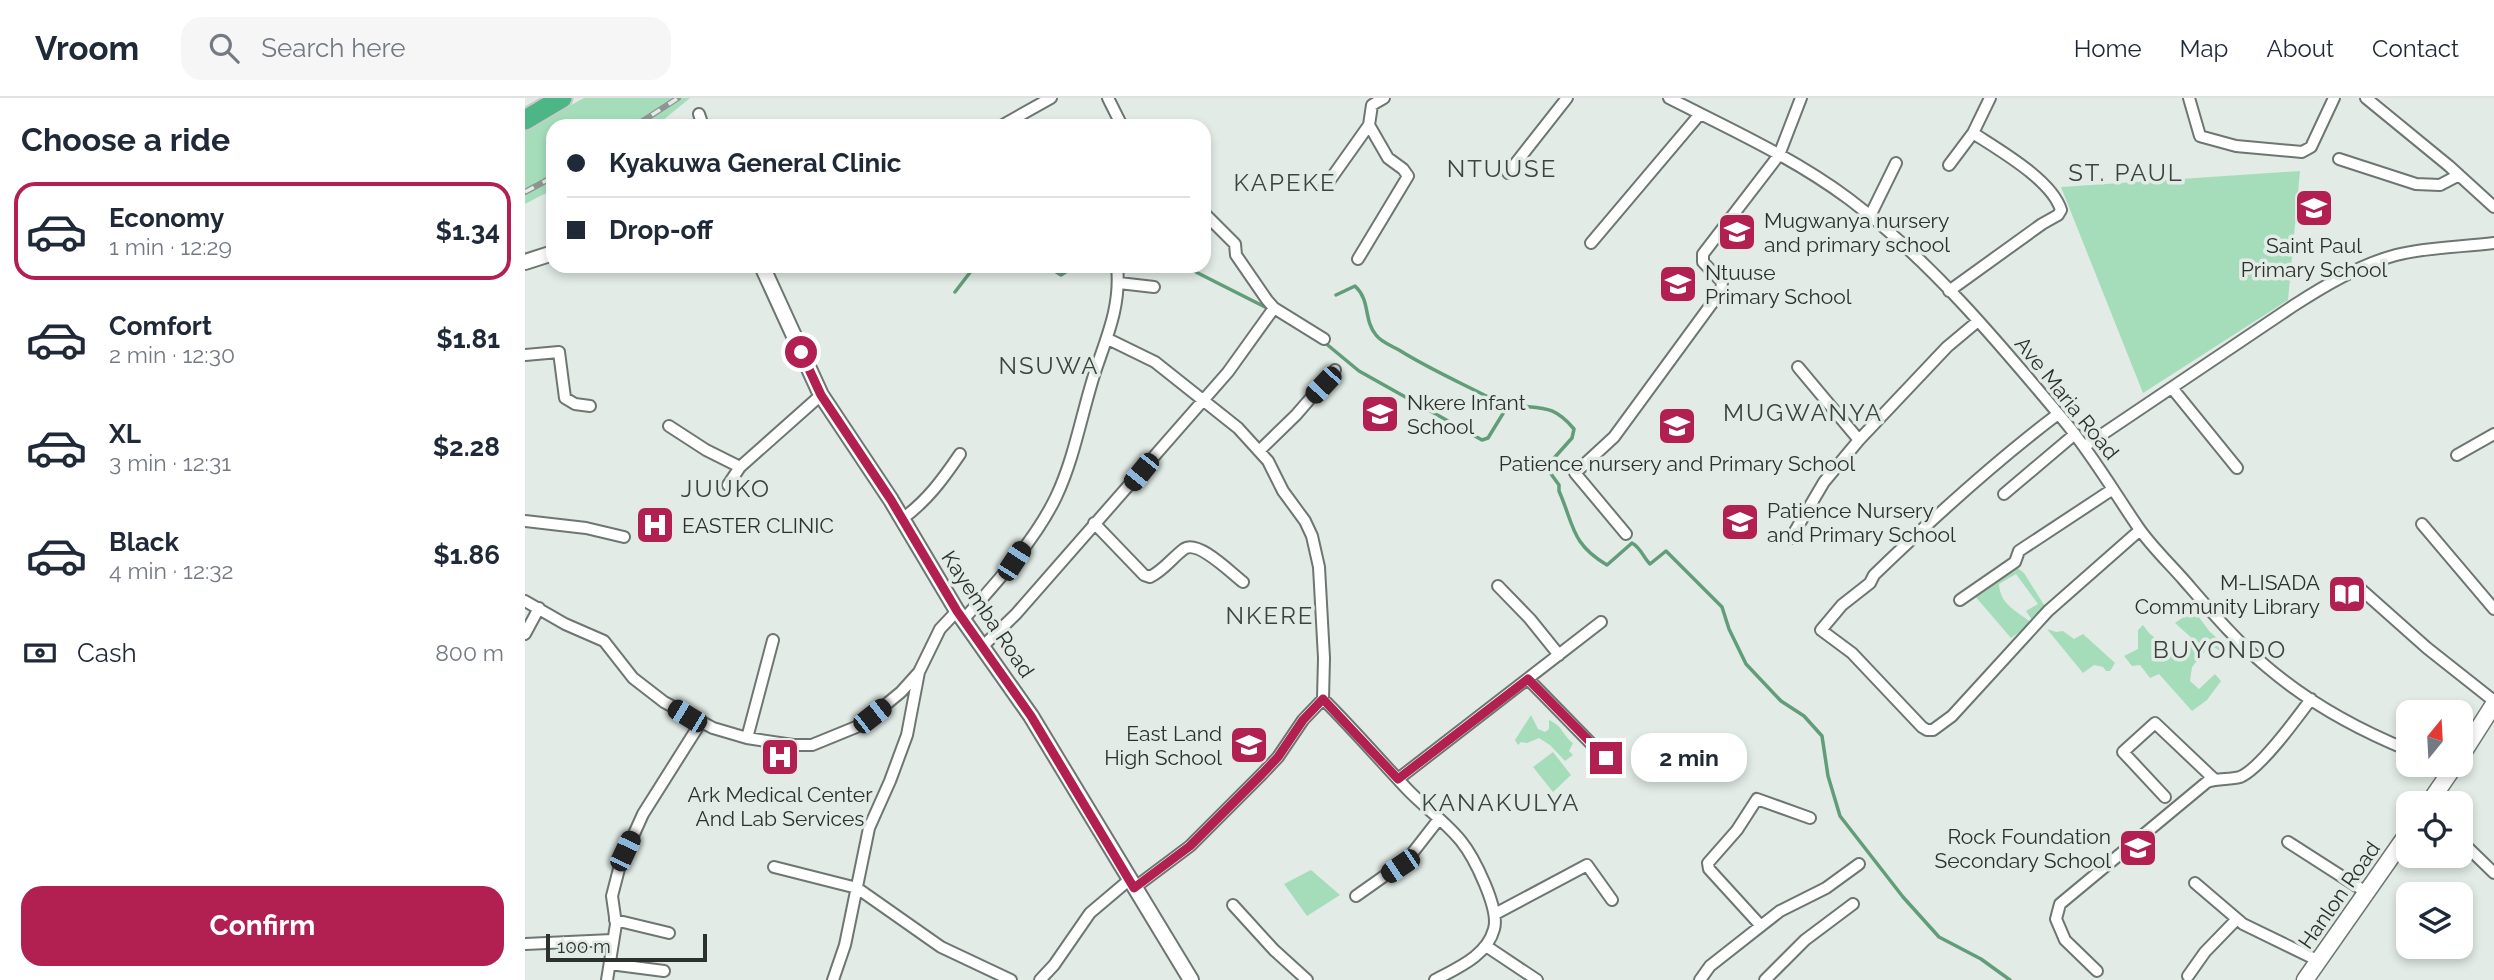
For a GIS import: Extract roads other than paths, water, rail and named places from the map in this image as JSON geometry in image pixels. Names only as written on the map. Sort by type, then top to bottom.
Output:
[{"type":"highway","points":[[525,120],[562,98]]},
{"type":"main road","points":[[2473,734],[2494,703]]},
{"type":"main road","name":"Hanlon Road","points":[[2305,980],[2396,850]]},
{"type":"street","points":[[1014,119],[1051,98]]},
{"type":"street","points":[[1108,98],[1118,119]]},
{"type":"street","points":[[1508,173],[1567,98]]},
{"type":"street","name":"Ave Maria Road","points":[[1669,98],[1779,155],[1834,189],[1870,216],[1949,291],[2058,414],[2085,446],[2140,530],[2225,628],[2267,668],[2311,699],[2373,735],[2396,745]]},
{"type":"street","points":[[1626,534],[1576,472],[1614,437],[1721,290],[1722,282],[1703,262],[1703,254],[1779,155],[1801,98]]},
{"type":"street","points":[[1949,165],[1973,133],[1990,98]]},
{"type":"street","points":[[2189,98],[2202,137],[2229,145],[2302,152],[2311,146],[2334,98]]},
{"type":"street","points":[[2366,98],[2494,207]]},
{"type":"street","points":[[1325,187],[1369,125],[1371,108],[1379,99]]},
{"type":"street","points":[[699,114],[701,119]]},
{"type":"street","points":[[1591,243],[1700,114]]},
{"type":"street","points":[[1357,259],[1408,176],[1388,158],[1369,125]]},
{"type":"street","points":[[1949,291],[2061,211],[2058,202],[2032,173],[1973,133]]},
{"type":"street","points":[[2339,159],[2416,184],[2440,185],[2459,175]]},
{"type":"street","points":[[1870,216],[1896,163]]},
{"type":"street","points":[[1211,220],[1234,244],[1242,264],[1274,308],[1324,340]]},
{"type":"street","points":[[2085,446],[2318,290],[2368,265],[2398,255],[2494,243]]},
{"type":"street","points":[[525,262],[546,255]]},
{"type":"street","name":"Kayemba Road","points":[[765,273],[821,395],[902,519],[960,616],[1031,716],[1191,980]]},
{"type":"street","points":[[833,980],[845,945],[869,828],[907,736],[919,672],[940,629],[960,616],[1014,561],[1057,495],[1114,320],[1118,273]]},
{"type":"street","points":[[1119,282],[1154,287]]},
{"type":"street","points":[[982,647],[1016,614],[1228,372],[1274,308]]},
{"type":"street","points":[[1791,538],[1824,482],[1859,440],[1947,347],[1977,321]]},
{"type":"street","points":[[1039,980],[1066,950],[1090,914],[1190,846],[1278,757],[1303,720],[1323,699],[1324,658],[1319,567],[1313,536],[1305,521],[1283,491],[1268,461],[1232,423],[1155,362],[1108,339]]},
{"type":"street","points":[[525,355],[559,352],[565,398],[575,404],[590,406]]},
{"type":"street","points":[[1798,367],[1859,440]]},
{"type":"street","points":[[1259,451],[1296,415],[1335,370]]},
{"type":"street","points":[[2172,388],[2237,468]]},
{"type":"street","points":[[727,485],[740,467],[821,395]]},
{"type":"street","points":[[2058,414],[2004,455],[1932,518],[1874,575],[1870,583],[1842,605],[1822,631],[1852,653],[1922,727],[1933,730],[1952,716],[2048,611],[2140,530]]},
{"type":"street","points":[[669,426],[706,450],[740,467]]},
{"type":"street","points":[[2004,494],[2075,434]]},
{"type":"street","points":[[2457,455],[2494,434]]},
{"type":"street","points":[[902,519],[926,499],[960,454]]},
{"type":"street","points":[[1960,600],[2015,562],[2019,551],[2113,489]]},
{"type":"street","points":[[525,521],[586,528],[624,537]]},
{"type":"street","points":[[1094,523],[1134,566],[1150,577],[1187,546],[1194,546],[1243,582]]},
{"type":"street","points":[[2422,524],[2494,609]]},
{"type":"street","points":[[2355,584],[2494,703]]},
{"type":"street","points":[[1498,586],[1530,619],[1559,655]]},
{"type":"street","points":[[525,601],[565,624],[604,641],[628,672],[664,702],[701,722],[747,738],[812,745],[861,725],[901,692],[919,672]]},
{"type":"street","points":[[525,634],[539,608]]},
{"type":"street","points":[[1398,779],[1601,622]]},
{"type":"street","points":[[747,738],[773,640]]},
{"type":"street","points":[[1528,679],[1611,764]]},
{"type":"street","points":[[1323,699],[1466,848],[1492,900],[1494,930],[1486,946],[1478,954],[1435,980]]},
{"type":"street","points":[[2097,971],[2065,940],[2056,919],[2060,904],[2207,782],[2238,777],[2255,767],[2311,699]]},
{"type":"street","points":[[607,980],[615,920],[612,897],[625,851],[643,814],[701,722]]},
{"type":"street","points":[[2165,797],[2123,752],[2155,723],[2214,779]]},
{"type":"street","points":[[1761,926],[1709,869],[1708,863],[1737,830],[1757,799],[1810,818]]},
{"type":"street","points":[[1356,896],[1407,860],[1439,819]]},
{"type":"street","points":[[2288,842],[2366,892]]},
{"type":"street","points":[[2473,853],[2494,873]]},
{"type":"street","points":[[1700,980],[1710,967],[1780,911],[1826,888],[1859,864]]},
{"type":"street","points":[[1495,914],[1587,865],[1612,900]]},
{"type":"street","points":[[774,867],[857,888],[941,947],[1011,980]]},
{"type":"street","points":[[2195,883],[2237,919],[2319,961]]},
{"type":"street","points":[[1765,980],[1805,940],[1853,904]]},
{"type":"street","points":[[1233,905],[1274,950],[1307,980]]},
{"type":"street","points":[[2188,975],[2205,952],[2237,919]]},
{"type":"street","points":[[615,920],[669,933]]},
{"type":"street","points":[[525,944],[612,940]]},
{"type":"street","points":[[1486,946],[1537,980]]},
{"type":"street","points":[[610,964],[664,971]]},
{"type":"waterway","points":[[955,292],[970,273]]},
{"type":"waterway","points":[[1058,273],[1064,273]]},
{"type":"waterway","points":[[1198,273],[1269,309]]},
{"type":"waterway","points":[[1336,295],[1355,286],[1363,298],[1369,323],[1381,340],[1507,407]]},
{"type":"waterway","points":[[1324,342],[1359,371],[1482,440],[1488,438],[1507,407],[1513,405],[1553,411],[1567,421],[1574,429],[1572,438],[1546,467],[1559,485],[1571,524],[1586,549],[1607,565],[1632,543],[1650,564],[1666,551],[1722,607],[1746,664],[1781,701],[1804,716],[1822,736],[1828,776],[1840,816],[1903,897],[1939,937],[1981,959],[2010,980]]},
{"type":"railway","points":[[646,119],[678,98]]},
{"type":"railway","points":[[525,192],[546,181]]},
{"type":"place","name":"Saint Paul Primary School","points":[[2314,208]]},
{"type":"place","name":"Mugwanya nursery and primary school","points":[[1737,232]]},
{"type":"place","name":"Ntuuse Primary School","points":[[1678,284]]},
{"type":"place","name":"Nkere Infant School","points":[[1380,414]]},
{"type":"place","name":"Patience nursery and Primary School","points":[[1677,426]]},
{"type":"place","name":"Patience Nursery and Primary School","points":[[1740,522]]},
{"type":"place","name":"EASTER CLINIC","points":[[655,525]]},
{"type":"place","name":"M-LISADA Community Library","points":[[2347,594]]},
{"type":"place","name":"East Land High School","points":[[1249,745]]},
{"type":"place","name":"Ark Medical Center And Lab Services","points":[[780,757]]},
{"type":"place","name":"Rock Foundation Secondary School","points":[[2138,848]]},
{"type":"district","name":"NTUUSE","points":[[1502,168]]},
{"type":"district","name":"ST. PAUL","points":[[2126,172]]},
{"type":"district","name":"KAPEKE","points":[[1285,182]]},
{"type":"district","name":"NSUWA","points":[[1049,365]]},
{"type":"district","name":"MUGWANYA","points":[[1803,412]]},
{"type":"district","name":"JUUKO","points":[[726,488]]},
{"type":"district","name":"NKERE","points":[[1270,615]]},
{"type":"district","name":"BUYONDO","points":[[2220,649]]},
{"type":"district","name":"KANAKULYA","points":[[1501,802]]}]
